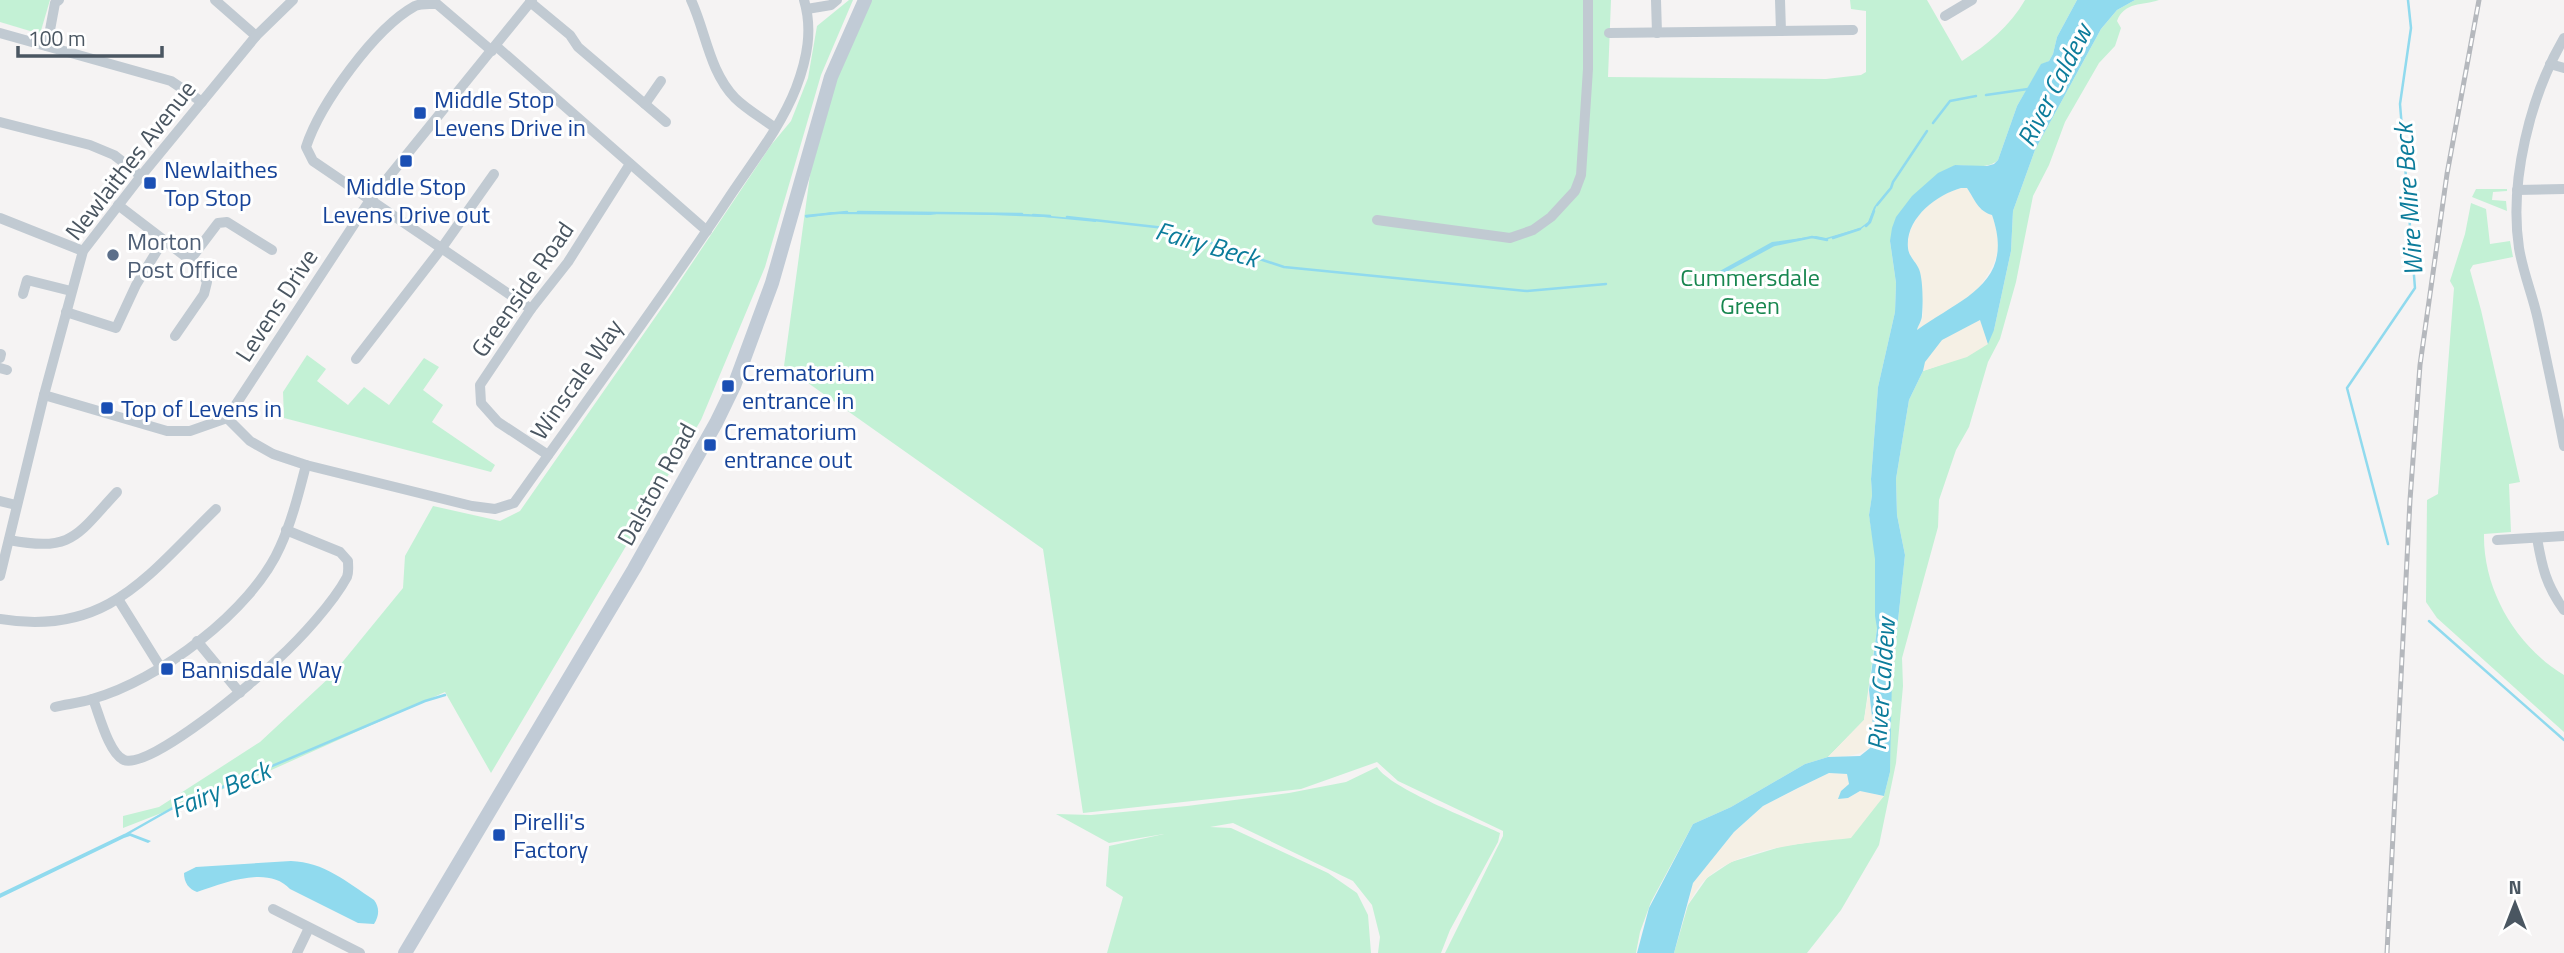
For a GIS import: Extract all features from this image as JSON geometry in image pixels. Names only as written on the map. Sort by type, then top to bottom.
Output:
[{"type":"main road","name":"Dalston Road","points":[[405,953],[640,559],[728,399],[772,283],[831,77],[865,0]]},
{"type":"street","points":[[47,46],[55,3],[59,0]]},
{"type":"street","points":[[215,0],[256,36]]},
{"type":"street","name":"Newlaithes Avenue","points":[[0,576],[44,395],[83,251],[256,36],[293,0]]},
{"type":"street","points":[[691,0],[700,20],[710,58],[722,80],[736,99],[775,128]]},
{"type":"street","name":"Winscale Way","points":[[227,418],[250,441],[273,454],[306,465],[472,506],[495,509],[514,503],[707,231],[783,117],[796,88],[808,49],[806,5],[831,5],[836,0]]},
{"type":"street","points":[[1377,220],[1510,238],[1533,230],[1565,204],[1575,191],[1581,175],[1588,69],[1588,0]]},
{"type":"street","points":[[1656,0],[1657,33]]},
{"type":"street","points":[[1780,0],[1781,31]]},
{"type":"street","points":[[531,1],[569,34],[578,47],[666,122]]},
{"type":"street","name":"Levens Drive","points":[[227,418],[370,200],[531,1]]},
{"type":"street","points":[[1945,16],[1969,1]]},
{"type":"street","points":[[531,309],[313,161],[306,147],[312,130],[353,65],[389,26],[418,5],[437,4],[494,49],[707,231]]},
{"type":"street","points":[[1609,33],[1853,30]]},
{"type":"street","points":[[0,33],[171,81],[202,102]]},
{"type":"street","points":[[2564,38],[2550,64],[2522,156],[2517,190],[2521,254],[2564,446]]},
{"type":"street","points":[[2550,64],[2564,68]]},
{"type":"street","points":[[645,104],[660,81]]},
{"type":"street","points":[[0,122],[90,145],[114,155],[141,176]]},
{"type":"street","name":"Greenside Road","points":[[548,455],[498,422],[481,403],[480,385],[531,309],[568,262],[630,164]]},
{"type":"street","points":[[356,359],[494,174]]},
{"type":"street","points":[[2517,190],[2564,189]]},
{"type":"street","points":[[118,205],[190,260],[207,282],[204,294],[175,336]]},
{"type":"street","points":[[0,218],[83,251]]},
{"type":"street","points":[[190,260],[218,223],[227,222],[272,250]]},
{"type":"street","points":[[66,312],[116,328],[135,285],[163,241]]},
{"type":"street","points":[[23,294],[27,280],[71,291]]},
{"type":"street","points":[[44,395],[167,431],[190,431],[227,418]]},
{"type":"street","points":[[55,707],[93,699],[161,668],[251,595],[280,549],[306,465]]},
{"type":"street","points":[[9,540],[37,546],[59,544],[77,535],[117,492]]},
{"type":"street","points":[[0,501],[16,505]]},
{"type":"street","points":[[0,619],[45,623],[73,620],[118,599],[141,584],[216,509]]},
{"type":"street","points":[[93,699],[115,754],[125,761],[139,760],[154,754],[190,730],[240,693],[279,659],[304,633],[348,574],[348,561],[340,552],[286,530]]},
{"type":"street","points":[[2497,540],[2564,536]]},
{"type":"street","points":[[2537,538],[2550,590],[2564,610]]},
{"type":"street","points":[[118,599],[161,668]]},
{"type":"street","points":[[197,641],[240,693]]},
{"type":"street","points":[[273,909],[360,953]]},
{"type":"street","points":[[297,953],[309,928]]},
{"type":"green space","points":[[0,0],[50,0],[40,34],[0,22]]},
{"type":"green space","points":[[849,0],[853,0],[821,75],[765,267],[701,420],[491,773],[445,692],[267,772],[123,828],[123,816],[159,807],[260,742],[331,676],[403,588],[405,556],[433,506],[500,521],[520,511],[668,299],[771,145],[791,121],[808,78],[817,26]]},
{"type":"green space","name":"Cummersdale Green","points":[[865,0],[1611,0],[1608,77],[1826,79],[1866,72],[1866,11],[1851,9],[1850,0],[1927,0],[1962,61],[1997,34],[2025,0],[2077,0],[2057,37],[2053,54],[2049,61],[2041,65],[2017,106],[1998,160],[1984,166],[1955,165],[1890,241],[1896,283],[1895,312],[1878,387],[1871,479],[1869,515],[1876,559],[1877,628],[1864,720],[1828,757],[1805,764],[1731,807],[1693,824],[1651,902],[1636,953],[1445,953],[1503,836],[1503,831],[1398,781],[1377,762],[1301,789],[1083,813],[1043,549],[784,366],[816,131]]},
{"type":"green space","points":[[2135,0],[2159,0],[2129,7],[2120,15],[2117,21],[2121,28],[2115,46],[2099,63],[2065,122],[2049,165],[2033,196],[2016,282],[2000,339],[1988,362],[1969,427],[1956,450],[1939,500],[1938,527],[1902,658],[1903,686],[1896,763],[1879,845],[1841,910],[1807,953],[1674,953],[1688,905],[1707,878],[1731,862],[1783,846],[1812,842],[1884,796],[1890,772],[1891,651],[1895,649],[1905,555],[1897,515],[1896,479],[1909,400],[1923,371],[1949,362],[1994,330],[2011,251],[2013,211],[2035,150],[2101,29],[2117,10]]},
{"type":"green space","points":[[2476,189],[2507,189],[2493,192],[2492,200],[2506,201],[2507,211],[2472,197]]},
{"type":"green space","points":[[2471,203],[2486,209],[2490,244],[2510,241],[2513,257],[2473,265],[2470,270],[2520,482],[2509,484],[2511,532],[2484,534],[2485,555],[2496,596],[2517,632],[2531,649],[2564,675],[2564,732],[2437,618],[2426,602],[2427,500],[2438,494],[2454,288],[2450,281],[2465,234]]},
{"type":"green space","points":[[307,355],[326,369],[317,381],[348,405],[364,387],[389,405],[424,358],[439,367],[423,390],[443,405],[432,422],[495,465],[491,472],[284,418],[283,392]]},
{"type":"green space","points":[[1377,767],[1398,785],[1500,833],[1498,842],[1450,930],[1441,953],[1378,953],[1380,937],[1372,905],[1353,881],[1233,823],[1210,827],[1231,828],[1328,873],[1357,893],[1368,915],[1371,953],[1107,953],[1123,897],[1106,886],[1109,846],[1164,834],[1109,843],[1056,814],[1091,815],[1289,793],[1346,782]]},
{"type":"sand","points":[[1967,188],[1980,208],[1992,215],[1998,239],[1993,265],[1975,294],[1988,344],[1967,357],[1923,371],[1917,333],[1923,313],[1922,301],[1916,266],[1908,248],[1910,234],[1913,224],[1926,208],[1942,196]]},
{"type":"sand","points":[[1869,690],[1874,732],[1868,748],[1847,756],[1828,757],[1864,720]]},
{"type":"sand","points":[[1829,773],[1847,774],[1849,784],[1841,791],[1848,798],[1860,791],[1884,796],[1851,838],[1775,848],[1737,860],[1706,879],[1688,905],[1693,883],[1734,832],[1763,806]]},
{"type":"water","name":"River Caldew","points":[[2077,0],[2135,0],[2117,10],[2101,29],[2035,150],[2013,211],[2011,251],[1994,330],[1988,344],[1980,320],[1942,340],[1925,362],[1909,400],[1896,479],[1897,515],[1905,555],[1895,649],[1888,656],[1886,669],[1892,677],[1890,772],[1884,796],[1860,791],[1848,798],[1838,799],[1841,791],[1849,784],[1847,774],[1829,773],[1763,806],[1734,832],[1693,883],[1674,953],[1637,953],[1649,908],[1693,824],[1731,807],[1805,764],[1828,757],[1860,756],[1870,748],[1874,734],[1869,690],[1877,628],[1875,559],[1869,515],[1878,387],[1895,312],[1896,283],[1890,241],[1892,228],[1896,217],[1912,196],[1938,173],[1955,165],[1987,166],[1998,160],[2017,106],[2041,64],[2049,61],[2057,37]],"holes":[[[1967,188],[1980,208],[1992,215],[1997,238],[1997,258],[1980,286],[1917,330],[1923,305],[1921,277],[1910,255],[1908,237],[1917,218],[1932,202],[1951,191]]]},
{"type":"water","points":[[1891,186],[1877,205],[1870,222],[1861,229],[1825,240],[1812,237],[1774,245],[1720,274],[1718,272],[1772,242],[1816,236],[1826,238],[1860,228],[1868,222],[1874,207]]},
{"type":"water","points":[[832,212],[917,212],[937,215],[831,214],[805,218]]},
{"type":"water","points":[[941,213],[1028,214],[1096,222],[1043,217]]},
{"type":"water","points":[[130,833],[151,841],[148,843],[130,836],[124,838],[0,898],[0,895]]},
{"type":"water","points":[[291,861],[325,869],[374,900],[378,912],[374,924],[358,923],[270,878],[245,878],[197,892],[188,885],[184,877],[184,873],[196,867]]},
{"type":"waterway","name":"Wire Mire Beck","points":[[2388,544],[2347,388],[2415,288],[2400,104],[2411,28],[2408,0]]},
{"type":"waterway","name":"Fairy Beck","points":[[1986,95],[2028,89]]},
{"type":"waterway","name":"Fairy Beck","points":[[1933,123],[1950,101],[1976,96]]},
{"type":"waterway","name":"Fairy Beck","points":[[1877,205],[1927,131]]},
{"type":"waterway","name":"Fairy Beck","points":[[1866,226],[1874,211]]},
{"type":"waterway","name":"Fairy Beck","points":[[806,216],[847,212]]},
{"type":"waterway","name":"Fairy Beck","points":[[858,212],[1022,214]]},
{"type":"waterway","name":"Fairy Beck","points":[[1033,215],[1050,216]]},
{"type":"waterway","name":"Fairy Beck","points":[[1067,217],[1165,228],[1284,267],[1527,291],[1606,284]]},
{"type":"waterway","name":"Fairy Beck","points":[[1833,238],[1860,229]]},
{"type":"waterway","name":"Fairy Beck","points":[[1720,274],[1774,245],[1812,237],[1827,240]]},
{"type":"waterway","points":[[2429,621],[2564,740]]},
{"type":"waterway","name":"Fairy Beck","points":[[0,895],[125,835],[171,809],[425,701],[445,695]]},
{"type":"railway","points":[[2387,953],[2410,500],[2420,365],[2447,174],[2479,0]]},
{"type":"place","name":"Middle Stop Levens Drive in","points":[[420,113]]},
{"type":"place","name":"Middle Stop Levens Drive out","points":[[406,161]]},
{"type":"place","name":"Newlaithes Top Stop","points":[[150,183]]},
{"type":"place","name":"Morton Post Office","points":[[113,255]]},
{"type":"place","name":"Crematorium entrance in","points":[[728,386]]},
{"type":"place","name":"Top of Levens in","points":[[107,408]]},
{"type":"place","name":"Crematorium entrance out","points":[[710,445]]},
{"type":"place","name":"Bannisdale Way","points":[[167,669]]},
{"type":"place","name":"Pirelli's Factory","points":[[499,835]]}]
